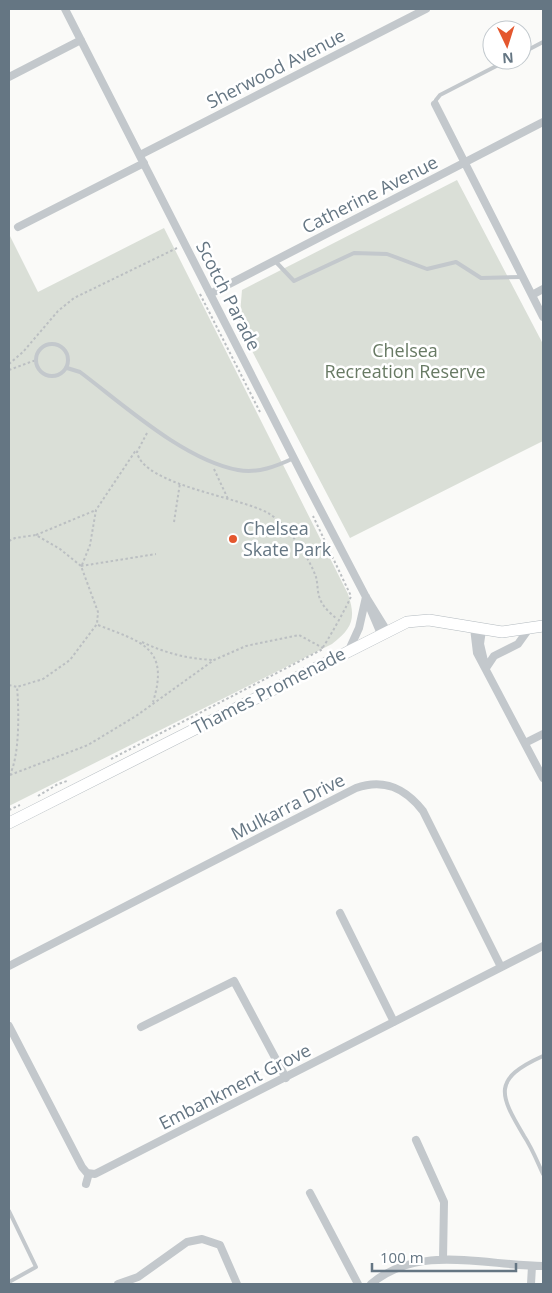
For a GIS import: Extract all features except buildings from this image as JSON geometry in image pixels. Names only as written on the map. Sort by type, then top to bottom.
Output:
[{"type":"main road","name":"Thames Promenade","points":[[9,823],[407,622],[424,620],[502,632],[528,630],[543,626]]},
{"type":"street","name":"Sherwood Avenue","points":[[140,155],[426,9]]},
{"type":"street","name":"Scotch Parade","points":[[68,10],[81,40],[366,597],[372,616],[384,632]]},
{"type":"street","points":[[9,78],[81,40]]},
{"type":"street","points":[[435,104],[543,317]]},
{"type":"street","name":"Catherine Avenue","points":[[210,294],[543,122]]},
{"type":"street","points":[[18,227],[144,163]]},
{"type":"street","points":[[532,295],[543,289]]},
{"type":"street","points":[[349,650],[359,628],[366,597]]},
{"type":"street","points":[[478,629],[476,650],[543,778]]},
{"type":"street","points":[[486,668],[492,658],[518,644],[528,630]]},
{"type":"street","points":[[526,743],[543,734]]},
{"type":"street","name":"Mulkarra Drive","points":[[9,966],[356,788],[368,784],[383,783],[411,796],[423,811],[502,967]]},
{"type":"street","points":[[340,913],[394,1022]]},
{"type":"street","name":"Embankment Grove","points":[[89,1173],[99,1173],[543,946]]},
{"type":"street","points":[[141,1027],[234,981],[286,1078]]},
{"type":"street","points":[[9,1026],[82,1167],[89,1173],[86,1184]]},
{"type":"street","points":[[416,1140],[444,1202],[443,1259]]},
{"type":"street","points":[[310,1192],[358,1284]]},
{"type":"street","points":[[118,1284],[138,1277],[187,1242],[202,1239],[220,1245],[237,1284]]},
{"type":"street","points":[[371,1284],[381,1276],[415,1264],[443,1259],[543,1266]]},
{"type":"street","points":[[530,1284],[532,1266]]},
{"type":"lane","points":[[435,104],[440,95],[489,70]]},
{"type":"lane","points":[[275,261],[294,281],[354,253],[387,254],[427,269],[456,262],[481,278],[522,277]]},
{"type":"lane","points":[[54,343],[59,344],[69,357],[66,368],[58,375],[48,376],[39,370],[36,360],[39,350],[43,346],[54,343]]},
{"type":"lane","points":[[66,368],[80,372],[188,452],[239,471],[273,468],[294,458]]},
{"type":"lane","points":[[543,1056],[512,1075],[507,1082],[505,1092],[507,1108],[528,1142],[543,1174]]},
{"type":"lane","points":[[9,1212],[36,1267],[9,1282]]},
{"type":"path","points":[[9,364],[23,352],[58,311],[74,298],[186,244]]},
{"type":"path","points":[[9,370],[36,360]]},
{"type":"path","points":[[81,566],[90,545],[96,510],[152,427]]},
{"type":"path","points":[[139,446],[138,457],[149,470],[172,481],[261,510],[279,521],[309,559],[316,578],[320,600],[337,619]]},
{"type":"path","points":[[210,460],[228,499]]},
{"type":"path","points":[[174,522],[180,483]]},
{"type":"path","points":[[9,542],[15,538],[36,535],[96,510]]},
{"type":"path","points":[[9,685],[17,687],[54,673],[70,660],[97,624],[98,612],[81,566],[47,540],[36,535]]},
{"type":"path","points":[[81,566],[156,554]]},
{"type":"path","points":[[107,761],[319,652],[323,648],[337,619],[350,603],[351,596],[348,586]]},
{"type":"path","points":[[97,624],[170,654],[194,659],[214,660]]},
{"type":"path","points":[[10,775],[88,745],[136,716],[214,660],[246,646],[299,635],[323,648]]},
{"type":"path","points":[[140,641],[155,656],[158,664],[158,688],[154,702]]},
{"type":"path","points":[[10,775],[15,754],[19,706],[17,687]]},
{"type":"path","points":[[35,798],[58,784],[74,779]]},
{"type":"path","points":[[9,810],[23,804]]},
{"type":"green space","name":"Chelsea Recreation Reserve","points":[[457,180],[543,344],[543,441],[350,538],[239,326],[242,290]]},
{"type":"green space","points":[[164,228],[348,594],[352,610],[351,622],[344,633],[332,644],[9,806],[9,234],[38,292]]},
{"type":"place","name":"Chelsea Skate Park","points":[[233,539]]}]
